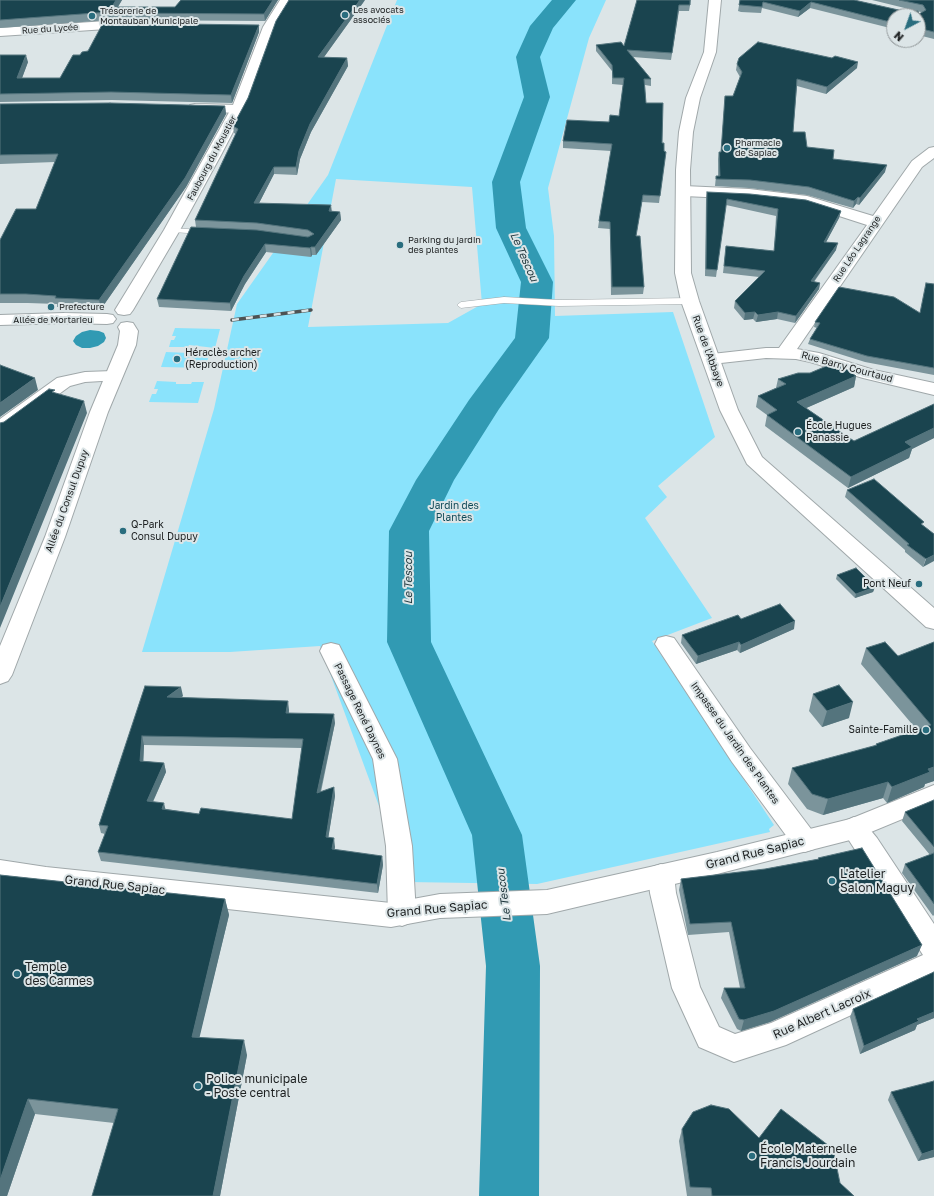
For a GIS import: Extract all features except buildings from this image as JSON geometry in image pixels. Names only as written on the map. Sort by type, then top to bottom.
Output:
[{"type":"main road","name":"Faubourg du Moustier","points":[[126,318],[238,108],[268,27],[286,0]]},
{"type":"main road","name":"Rue de l'Abbaye","points":[[715,0],[710,52],[693,98],[686,132],[683,272],[690,301],[729,410],[754,460],[934,620]]},
{"type":"main road","name":"Rue du Lycée","points":[[0,32],[107,25],[145,26]]},
{"type":"main road","points":[[252,27],[268,27]]},
{"type":"main road","points":[[180,107],[238,108]]},
{"type":"main road","name":"Rue Léo Lagrange","points":[[785,353],[875,222],[917,164],[934,151]]},
{"type":"main road","points":[[684,191],[750,194],[807,201],[875,222]]},
{"type":"main road","name":"Allée de Mortarieu","points":[[0,320],[64,318],[107,319],[111,314],[126,318]]},
{"type":"main road","name":"Allée du Consul Dupuy","points":[[0,675],[55,537],[113,376],[127,345],[129,331],[126,318]]},
{"type":"main road","name":"Rue Barry Courtaud","points":[[712,359],[741,355],[785,353],[813,357],[870,374],[934,389]]},
{"type":"main road","points":[[2,425],[64,382],[85,377],[113,376]]},
{"type":"main road","name":"Impasse du Jardin des Plantes","points":[[666,644],[741,755],[805,841]]},
{"type":"main road","name":"Passage René Daynes","points":[[331,651],[385,759],[399,846],[402,914]]},
{"type":"main road","name":"Grand Rue Sapiac","points":[[0,871],[46,878],[391,915],[440,906],[547,902],[854,828],[934,795]]},
{"type":"main road","points":[[854,828],[868,846],[934,948]]},
{"type":"main road","name":"Rue Albert Lacroix","points":[[661,875],[663,893],[686,988],[709,1037],[734,1048],[776,1035],[934,964]]},
{"type":"lane","points":[[172,230],[211,232]]},
{"type":"lane","points":[[461,305],[504,300],[560,304],[690,301]]},
{"type":"green space","name":"Jardin des Plantes","points":[[397,0],[606,0],[589,38],[548,188],[554,236],[555,316],[673,312],[715,437],[658,486],[667,497],[645,518],[712,618],[652,641],[774,825],[769,829],[770,832],[537,884],[407,882],[320,646],[230,652],[142,652],[214,409],[237,304],[328,175]],"holes":[[[336,179],[472,187],[482,304],[448,323],[308,327]]]},
{"type":"green space","points":[[175,328],[220,329],[215,348],[189,345],[188,347],[169,347],[171,340],[174,340],[176,336],[172,336]]},
{"type":"green space","points":[[166,352],[213,354],[212,356],[209,356],[206,364],[210,365],[209,368],[161,367]]},
{"type":"green space","points":[[157,381],[176,382],[176,384],[204,382],[198,403],[149,402],[152,394],[156,394],[158,389],[154,389]]},
{"type":"shaded area","points":[[90,330],[104,333],[106,338],[104,342],[98,346],[90,348],[82,348],[76,345],[73,341],[76,336],[82,332]]},
{"type":"waterway","name":"Le Tescou","points":[[509,1196],[513,966],[497,835],[409,642],[409,531],[435,480],[482,408],[532,338],[537,282],[511,228],[506,182],[537,97],[528,57],[542,26],[564,0]]},
{"type":"railway","points":[[232,320],[311,310]]},
{"type":"place","name":"Les avocats associés","points":[[345,15]]},
{"type":"place","name":"Trésorerie de Montauban Municipale","points":[[92,16]]},
{"type":"place","name":"Pharmacie de Sapiac","points":[[727,148]]},
{"type":"place","name":"Parking du jardin des plantes","points":[[400,245]]},
{"type":"place","name":"Prefecture","points":[[51,307]]},
{"type":"place","name":"Héraclès archer (Reproduction)","points":[[177,359]]},
{"type":"place","name":"École Hugues Panassie","points":[[798,432]]},
{"type":"place","name":"Q-Park Consul Dupuy","points":[[123,531]]},
{"type":"place","name":"Pont Neuf","points":[[919,584]]},
{"type":"place","name":"Sainte-Famille","points":[[926,730]]},
{"type":"place","name":"L'atelier Salon Maguy","points":[[832,881]]},
{"type":"place","name":"Temple des Carmes","points":[[17,974]]},
{"type":"place","name":"Police municipale - Poste central","points":[[198,1086]]},
{"type":"place","name":"École Maternelle Francis Jourdain","points":[[752,1156]]}]
